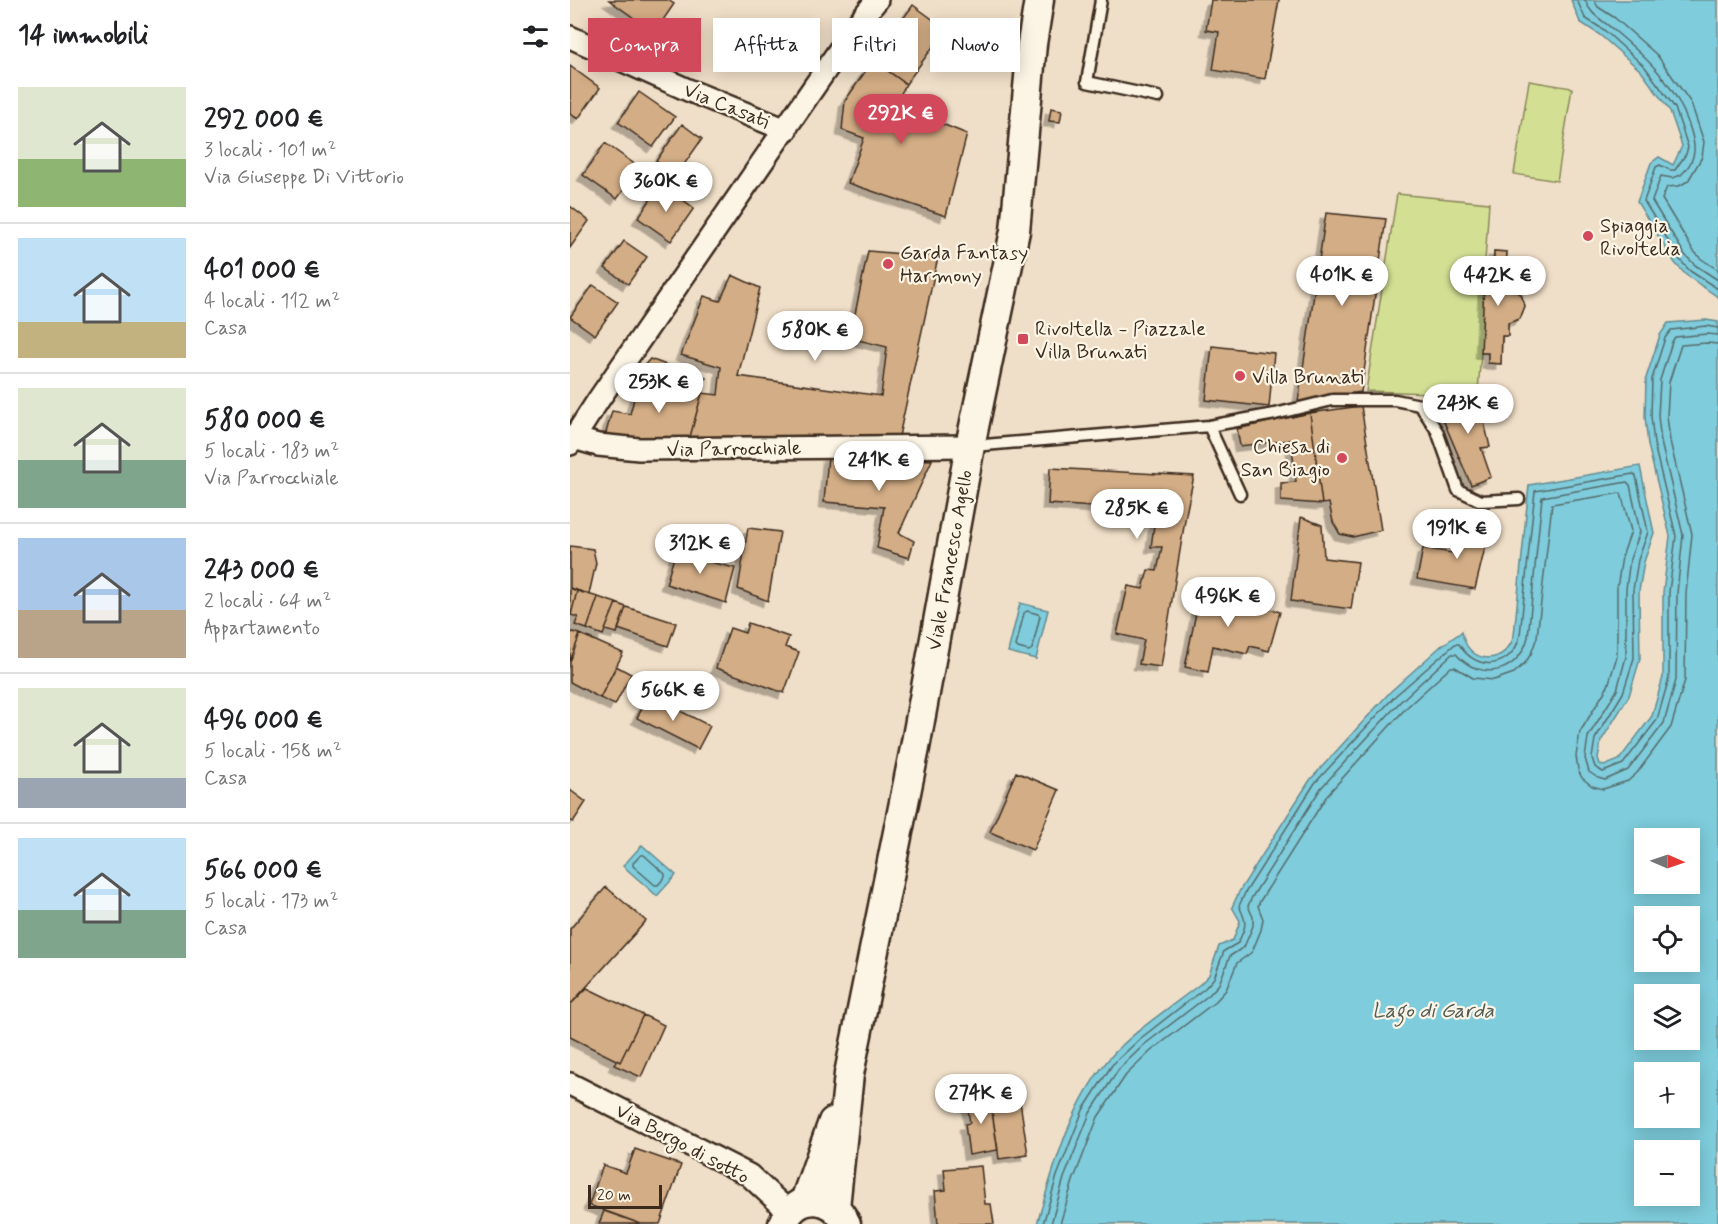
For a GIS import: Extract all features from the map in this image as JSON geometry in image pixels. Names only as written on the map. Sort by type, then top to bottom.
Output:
[{"type":"main road","name":"Viale Francesco Agello","points":[[1029,0],[1032,44]]},
{"type":"main road","name":"Viale Francesco Agello","points":[[793,1212],[816,1200],[841,1216],[849,1074],[910,770],[970,446],[1015,231],[1032,44],[1039,0]]},
{"type":"main road","name":"Viale Francesco Agello","points":[[793,1212],[849,1074]]},
{"type":"street","points":[[571,440],[858,23],[877,0]]},
{"type":"street","name":"Via Casati","points":[[570,36],[688,90],[786,130]]},
{"type":"street","name":"Via Parrocchiale","points":[[571,440],[639,449],[970,446]]},
{"type":"street","name":"Via Borgo di sotto","points":[[570,1084],[749,1175],[793,1212]]},
{"type":"lane","points":[[1101,0],[1087,82],[1158,97]]},
{"type":"lane","points":[[970,446],[1209,426],[1275,414],[1332,400],[1395,400],[1420,405],[1437,431],[1458,490],[1481,501],[1520,499]]},
{"type":"lane","points":[[1209,426],[1240,494]]},
{"type":"green space","points":[[1529,81],[1572,88],[1557,181],[1514,174]]},
{"type":"green space","points":[[1397,194],[1489,203],[1485,261],[1493,262],[1494,251],[1507,252],[1505,279],[1510,280],[1510,289],[1521,294],[1525,306],[1520,319],[1508,323],[1508,336],[1502,336],[1501,364],[1488,363],[1488,353],[1481,353],[1478,391],[1432,393],[1366,391]]},
{"type":"water","points":[[1571,0],[1718,0],[1718,297],[1686,275],[1675,263],[1637,202],[1651,163],[1659,157],[1673,165],[1682,146],[1670,111],[1641,71],[1600,35],[1580,22]]},
{"type":"water","name":"Lago di Garda","points":[[1706,320],[1718,322],[1718,1224],[1037,1224],[1064,1138],[1083,1097],[1118,1049],[1209,975],[1219,946],[1233,940],[1240,921],[1232,907],[1240,890],[1310,780],[1390,692],[1441,646],[1462,631],[1465,642],[1478,656],[1495,657],[1503,653],[1510,645],[1514,635],[1529,485],[1640,466],[1654,533],[1644,562],[1639,591],[1640,659],[1629,696],[1601,741],[1598,758],[1600,764],[1604,766],[1619,760],[1652,716],[1663,677],[1663,592],[1670,536],[1648,445],[1645,417],[1646,378],[1660,335],[1668,323]]},
{"type":"water","points":[[1020,603],[1048,610],[1036,659],[1008,652]]},
{"type":"water","points":[[642,845],[676,875],[657,896],[623,866]]},
{"type":"building","points":[[609,0],[668,0],[674,4],[664,18],[634,18]]},
{"type":"building","points":[[1211,0],[1279,0],[1265,79],[1213,70],[1219,32],[1206,30]]},
{"type":"building","points":[[913,5],[931,18],[930,51],[918,68],[918,18],[904,18]]},
{"type":"building","points":[[570,66],[600,88],[578,119],[570,114]]},
{"type":"building","points":[[865,72],[890,72],[906,84],[895,105],[967,134],[946,216],[848,183],[864,138],[842,130],[845,101]]},
{"type":"building","points":[[890,72],[915,72],[906,84]]},
{"type":"building","points":[[639,92],[675,117],[653,147],[618,122]]},
{"type":"building","points":[[1051,108],[1062,110],[1060,122],[1049,121]]},
{"type":"building","points":[[682,124],[702,139],[676,176],[656,161]]},
{"type":"building","points":[[605,143],[640,168],[617,199],[583,175]]},
{"type":"building","points":[[661,184],[694,208],[671,241],[638,218]]},
{"type":"building","points":[[570,206],[589,221],[570,248]]},
{"type":"building","points":[[1326,213],[1386,219],[1361,392],[1298,402]]},
{"type":"building","points":[[624,241],[647,257],[628,284],[605,268]]},
{"type":"building","points":[[868,251],[938,257],[898,441],[690,437],[702,393],[718,395],[721,367],[681,355],[704,296],[720,301],[732,275],[760,288],[738,376],[881,396],[887,347],[850,338]]},
{"type":"building","points":[[1494,251],[1507,252],[1505,280],[1510,280],[1510,289],[1521,294],[1525,306],[1520,319],[1508,323],[1508,336],[1502,336],[1501,364],[1488,363],[1488,353],[1481,353],[1485,262],[1494,262]]},
{"type":"building","points":[[593,285],[618,302],[595,335],[570,317]]},
{"type":"building","name":"Villa Brunati","points":[[1212,346],[1274,353],[1269,407],[1206,400]]},
{"type":"building","points":[[650,359],[683,371],[678,395],[638,384],[641,369]]},
{"type":"building","points":[[683,371],[706,378],[690,437],[686,441],[604,440],[612,411],[630,414],[638,384],[678,395]]},
{"type":"building","points":[[1478,396],[1490,447],[1481,448],[1491,477],[1471,485],[1436,403]]},
{"type":"building","name":"Chiesa di San Biagio","points":[[1361,406],[1381,530],[1353,537],[1340,534],[1333,522],[1329,503],[1322,504],[1310,413]]},
{"type":"building","points":[[1310,413],[1322,504],[1281,501],[1281,483],[1296,482],[1291,440],[1240,446],[1237,429]]},
{"type":"building","points":[[828,456],[932,460],[899,533],[914,541],[909,558],[877,548],[884,507],[824,502]]},
{"type":"building","points":[[1050,468],[1194,476],[1161,667],[1139,664],[1144,640],[1117,634],[1128,586],[1143,589],[1148,570],[1157,571],[1162,547],[1151,547],[1156,511],[1048,504]]},
{"type":"building","points":[[1301,517],[1322,525],[1324,558],[1358,562],[1351,609],[1291,601]]},
{"type":"building","points":[[1476,519],[1491,523],[1475,589],[1417,579],[1423,548],[1458,554]]},
{"type":"building","points":[[748,528],[780,532],[768,601],[738,589]]},
{"type":"building","points":[[570,546],[593,549],[596,563],[589,594],[570,588]]},
{"type":"building","points":[[677,547],[711,554],[710,562],[735,568],[726,603],[666,584]]},
{"type":"building","points":[[570,588],[577,591],[571,615],[570,615]]},
{"type":"building","points":[[1201,588],[1280,612],[1269,651],[1250,646],[1247,654],[1213,646],[1208,672],[1185,667]]},
{"type":"building","points":[[577,591],[598,597],[587,629],[575,625],[578,617],[571,615]]},
{"type":"building","points":[[598,597],[616,603],[603,635],[587,629]]},
{"type":"building","points":[[616,603],[626,607],[617,633],[605,630]]},
{"type":"building","points":[[626,607],[676,623],[668,646],[618,629]]},
{"type":"building","points":[[748,623],[789,637],[785,647],[799,652],[784,693],[716,668],[730,628],[745,633]]},
{"type":"building","points":[[573,632],[580,634],[570,662],[570,634]]},
{"type":"building","points":[[580,634],[623,653],[600,698],[570,682],[570,662]]},
{"type":"building","points":[[616,666],[631,674],[615,705],[600,698]]},
{"type":"building","points":[[649,695],[710,726],[698,749],[637,718]]},
{"type":"building","points":[[1016,772],[1059,790],[1033,850],[990,832]]},
{"type":"building","points":[[570,790],[586,802],[573,822],[570,820]]},
{"type":"building","points":[[606,887],[646,921],[570,1005],[570,929]]},
{"type":"building","points":[[587,988],[643,1015],[620,1062],[570,1037],[570,1005]]},
{"type":"building","points":[[643,1015],[664,1025],[641,1077],[614,1065],[617,1060],[620,1062]]},
{"type":"building","points":[[1018,1088],[1028,1155],[999,1159],[989,1092]]},
{"type":"building","points":[[989,1092],[998,1150],[969,1155],[965,1124],[970,1123],[966,1095]]},
{"type":"building","points":[[635,1149],[681,1165],[660,1224],[641,1224],[589,1205],[603,1165],[626,1173]]},
{"type":"building","points":[[981,1166],[985,1204],[991,1204],[994,1224],[938,1224],[935,1191],[946,1190],[944,1169]]},
{"type":"building","points":[[604,1211],[641,1224],[599,1224]]},
{"type":"place","name":"Spiaggia Rivoltelia","points":[[1588,236]]},
{"type":"place","name":"Garda Fantasy Harmony","points":[[888,264]]},
{"type":"place","name":"Rivoltella - Piazzale Villa Brunati","points":[[1023,339]]},
{"type":"place","name":"Villa Brunati","points":[[1240,376]]},
{"type":"place","name":"Chiesa di San Biagio","points":[[1342,458]]}]
